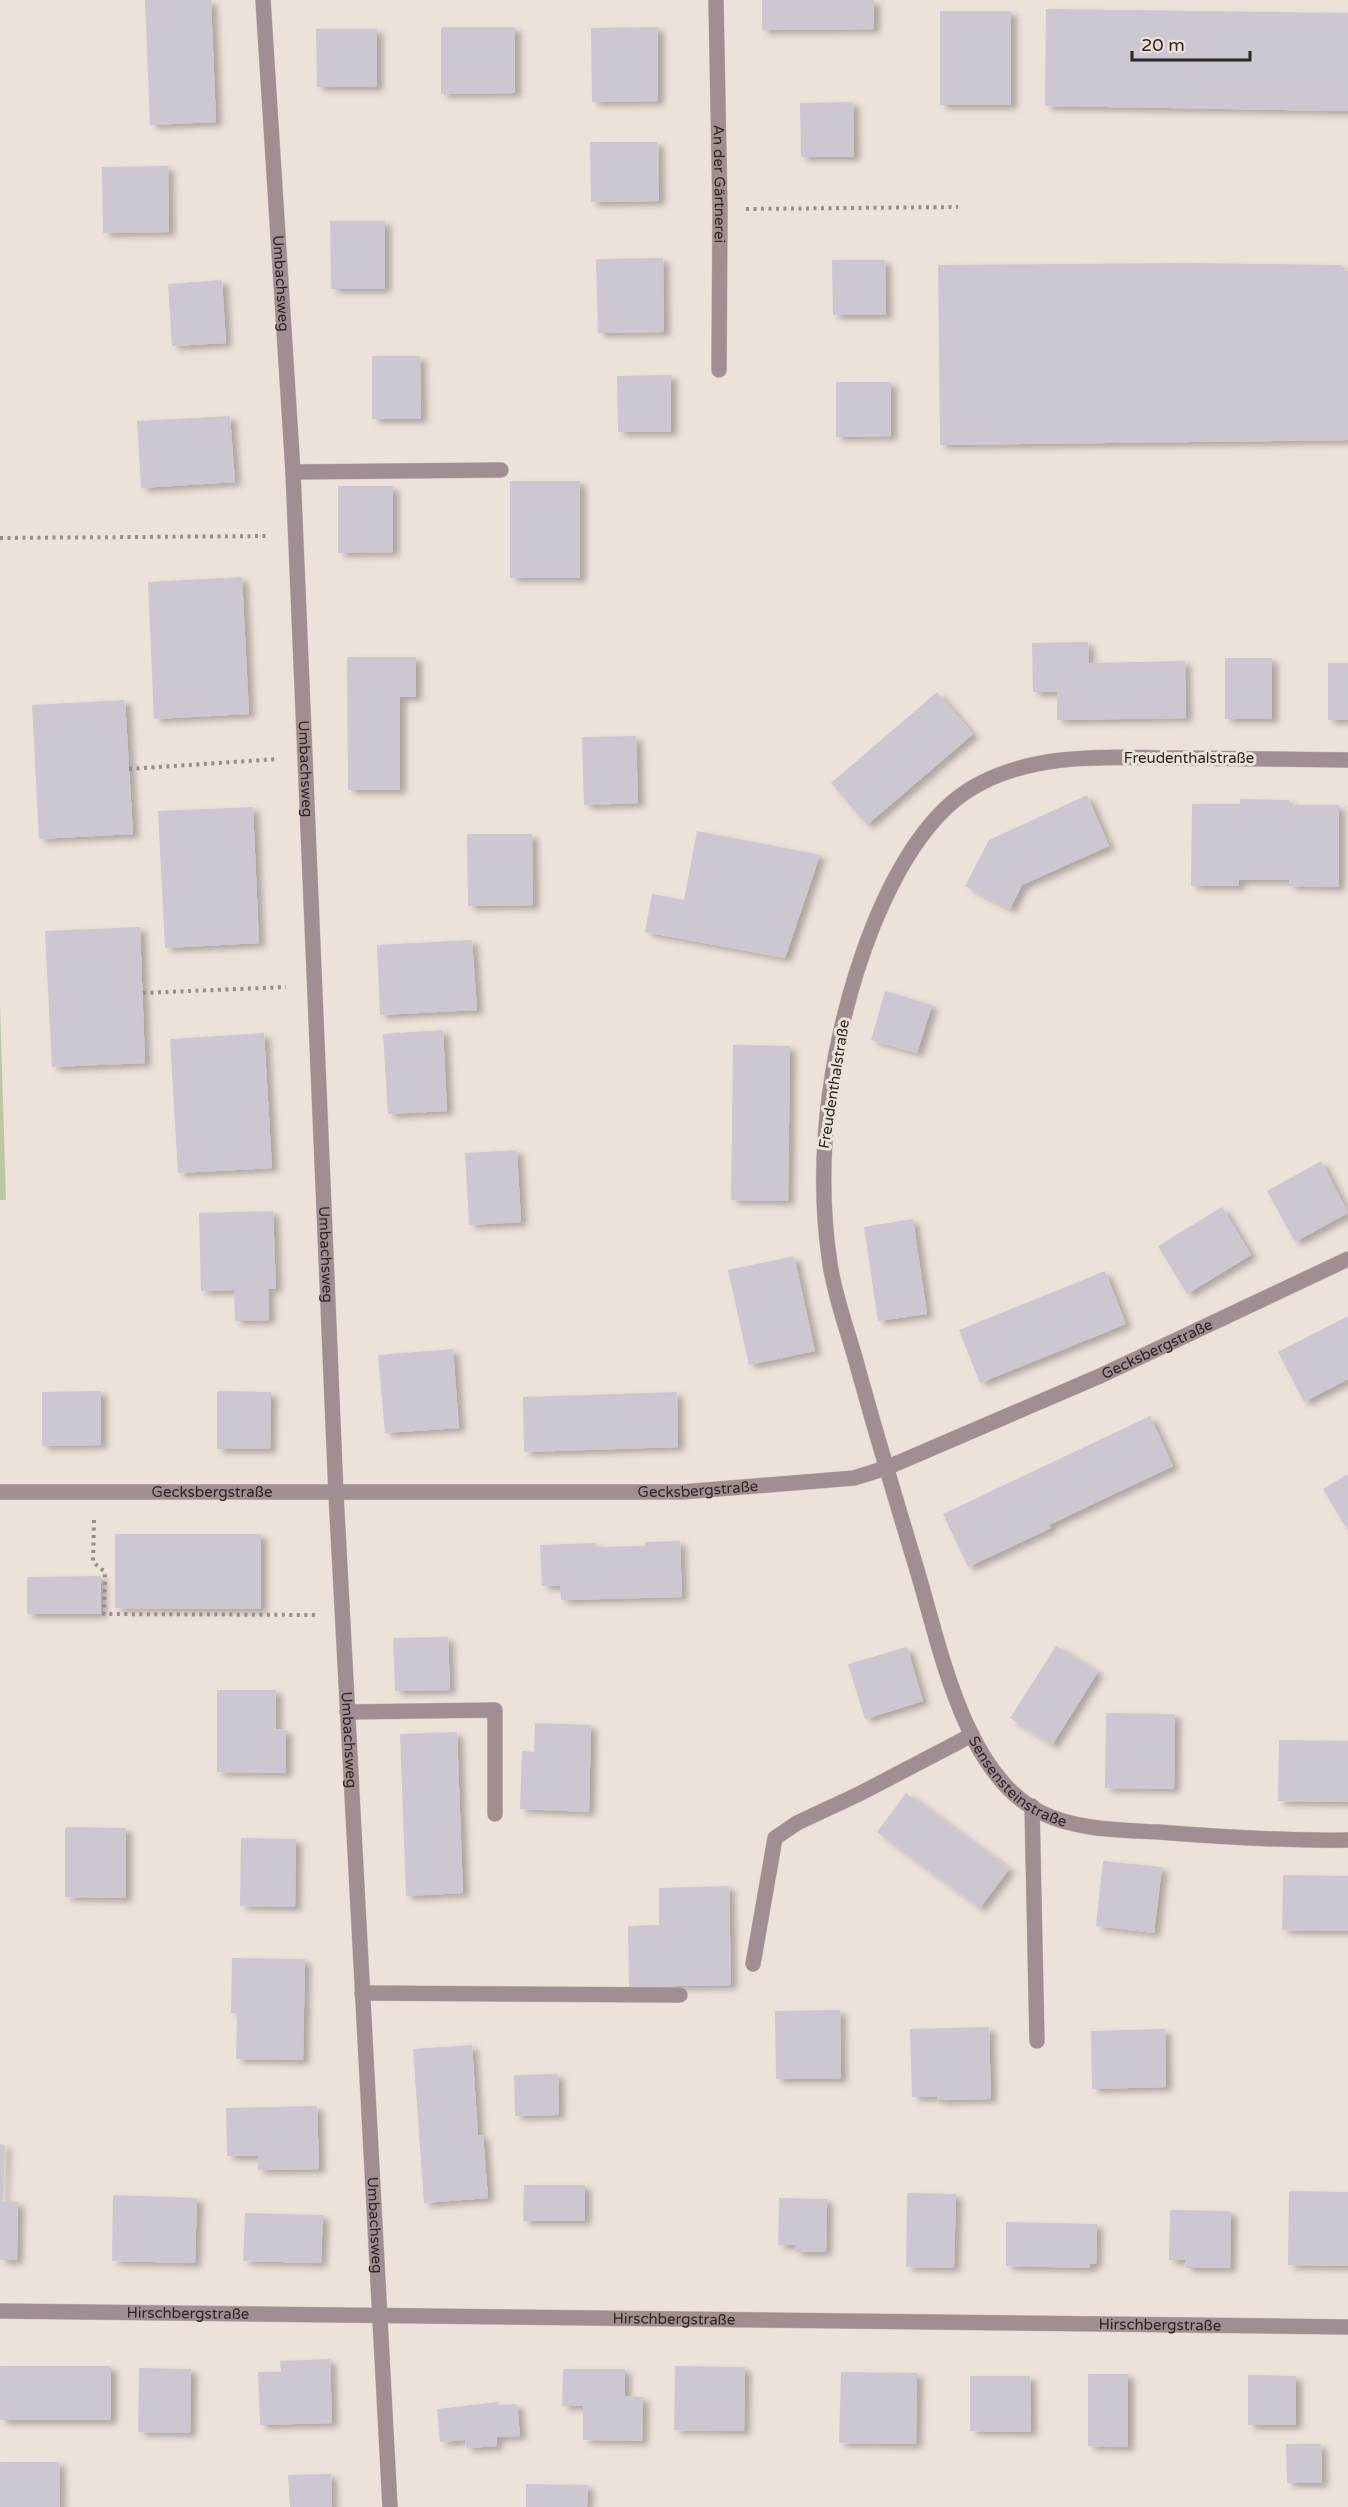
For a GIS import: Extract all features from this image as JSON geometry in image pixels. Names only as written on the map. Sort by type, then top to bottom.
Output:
[{"type":"street","name":"Umbachsweg","points":[[263,0],[293,472],[336,1494],[390,2507]]},
{"type":"street","name":"An der Gärtnerei","points":[[716,0],[720,210],[718,370]]},
{"type":"street","points":[[293,472],[501,470]]},
{"type":"street","name":"Freudenthalstraße","points":[[886,1468],[830,1266],[823,1154],[831,1080],[843,1017],[859,962],[883,902],[917,844],[940,814],[971,789],[1021,766],[1072,758],[1348,760]]},
{"type":"street","name":"Gecksbergstraße","points":[[0,1492],[336,1494],[682,1492],[854,1478],[886,1468],[1100,1376],[1348,1260]]},
{"type":"street","name":"Sensensteinstraße","points":[[886,1468],[961,1713],[983,1757],[1006,1787],[1041,1813],[1090,1827],[1269,1841],[1348,1840]]},
{"type":"street","points":[[347,1712],[495,1710],[495,1814]]},
{"type":"street","points":[[753,1964],[775,1838],[797,1823],[859,1794],[972,1735]]},
{"type":"street","points":[[1032,1806],[1037,2041]]},
{"type":"street","points":[[362,1993],[680,1995]]},
{"type":"street","name":"Hirschbergstraße","points":[[0,2311],[1348,2326]]},
{"type":"path","points":[[720,210],[958,207]]},
{"type":"path","points":[[0,538],[294,536]]},
{"type":"path","points":[[129,769],[304,757]]},
{"type":"path","points":[[143,993],[314,985]]},
{"type":"path","points":[[94,1493],[93,1562],[105,1572],[104,1614],[342,1615]]},
{"type":"green space","points":[[0,1004],[6,1200],[0,1200]]},
{"type":"building","points":[[145,0],[211,0],[216,122],[150,125]]},
{"type":"building","points":[[762,0],[874,0],[874,29],[762,30]]},
{"type":"building","points":[[1046,9],[1348,13],[1348,111],[1045,106]]},
{"type":"building","points":[[940,11],[1011,11],[1011,105],[940,105]]},
{"type":"building","points":[[441,27],[515,27],[515,93],[441,94]]},
{"type":"building","points":[[658,27],[658,101],[592,102],[591,28]]},
{"type":"building","points":[[316,29],[377,29],[377,87],[317,87]]},
{"type":"building","points":[[853,102],[854,157],[801,157],[800,103]]},
{"type":"building","points":[[590,142],[658,142],[659,201],[591,202]]},
{"type":"building","points":[[168,166],[169,232],[103,233],[102,167]]},
{"type":"building","points":[[330,221],[385,221],[385,289],[331,289]]},
{"type":"building","points":[[663,258],[664,332],[598,333],[596,259]]},
{"type":"building","points":[[832,260],[885,260],[886,315],[833,315]]},
{"type":"building","points":[[1189,263],[1341,265],[1341,270],[1348,271],[1348,440],[940,445],[938,265]]},
{"type":"building","points":[[222,280],[226,343],[172,346],[168,284]]},
{"type":"building","points":[[372,356],[420,356],[421,419],[372,419]]},
{"type":"building","points":[[671,375],[671,432],[618,432],[617,376]]},
{"type":"building","points":[[836,382],[891,382],[891,436],[836,437]]},
{"type":"building","points":[[230,416],[235,482],[141,488],[137,421]]},
{"type":"building","points":[[510,481],[580,481],[580,578],[510,578]]},
{"type":"building","points":[[338,486],[393,486],[393,552],[338,553]]},
{"type":"building","points":[[242,577],[249,714],[154,719],[148,582]]},
{"type":"building","points":[[1088,642],[1089,663],[1185,661],[1186,718],[1057,720],[1057,692],[1033,692],[1032,643]]},
{"type":"building","points":[[347,657],[416,657],[416,697],[400,697],[400,790],[348,790]]},
{"type":"building","points":[[1225,658],[1272,658],[1272,719],[1225,719]]},
{"type":"building","points":[[1328,663],[1348,663],[1348,720],[1328,720]]},
{"type":"building","points":[[937,692],[973,734],[867,825],[831,783]]},
{"type":"building","points":[[125,700],[133,834],[39,839],[32,705]]},
{"type":"building","points":[[636,736],[638,803],[584,805],[582,737]]},
{"type":"building","points":[[1087,795],[1109,846],[1022,885],[1010,909],[965,886],[989,840]]},
{"type":"building","points":[[1240,799],[1289,800],[1289,805],[1339,805],[1339,887],[1289,886],[1289,880],[1239,880],[1239,886],[1191,886],[1192,804],[1240,804]]},
{"type":"building","points":[[253,807],[259,943],[165,948],[158,811]]},
{"type":"building","points":[[697,831],[820,855],[785,958],[645,932],[652,894],[684,900]]},
{"type":"building","points":[[467,834],[532,834],[533,905],[468,906]]},
{"type":"building","points":[[140,927],[145,1063],[52,1067],[45,931]]},
{"type":"building","points":[[472,940],[477,1010],[380,1015],[377,945]]},
{"type":"building","points":[[885,991],[932,1005],[917,1053],[871,1040]]},
{"type":"building","points":[[443,1030],[447,1111],[388,1114],[383,1034]]},
{"type":"building","points":[[264,1033],[272,1168],[178,1173],[170,1039]]},
{"type":"building","points":[[733,1045],[790,1046],[788,1201],[731,1200]]},
{"type":"building","points":[[517,1150],[521,1222],[469,1225],[465,1153]]},
{"type":"building","points":[[1321,1161],[1348,1213],[1295,1242],[1267,1191]]},
{"type":"building","points":[[1222,1207],[1251,1255],[1187,1294],[1158,1246]]},
{"type":"building","points":[[273,1211],[276,1289],[268,1289],[269,1320],[235,1321],[234,1290],[201,1291],[199,1213]]},
{"type":"building","points":[[913,1219],[927,1314],[878,1321],[864,1227]]},
{"type":"building","points":[[794,1256],[815,1351],[749,1365],[728,1270]]},
{"type":"building","points":[[1105,1271],[1126,1324],[980,1383],[959,1330]]},
{"type":"building","points":[[1348,1316],[1348,1379],[1304,1402],[1278,1352]]},
{"type":"building","points":[[453,1349],[459,1428],[385,1433],[378,1355]]},
{"type":"building","points":[[101,1391],[101,1445],[42,1446],[42,1392]]},
{"type":"building","points":[[217,1391],[271,1392],[270,1449],[217,1449]]},
{"type":"building","points":[[677,1392],[678,1447],[524,1452],[523,1397]]},
{"type":"building","points":[[1150,1416],[1173,1466],[1049,1525],[1051,1528],[968,1567],[943,1514]]},
{"type":"building","points":[[1348,1474],[1348,1531],[1323,1489]]},
{"type":"building","points":[[115,1534],[261,1534],[261,1609],[115,1608]]},
{"type":"building","points":[[680,1541],[682,1597],[561,1600],[560,1586],[542,1586],[540,1545],[595,1543],[595,1547],[645,1546],[645,1542]]},
{"type":"building","points":[[101,1576],[101,1614],[27,1614],[27,1577]]},
{"type":"building","points":[[448,1637],[450,1690],[395,1691],[393,1638]]},
{"type":"building","points":[[1056,1646],[1098,1672],[1052,1745],[1010,1718]]},
{"type":"building","points":[[907,1647],[923,1701],[865,1719],[848,1664]]},
{"type":"building","points":[[217,1690],[276,1690],[276,1729],[286,1730],[286,1773],[217,1772]]},
{"type":"building","points":[[1106,1713],[1175,1714],[1174,1789],[1105,1788]]},
{"type":"building","points":[[535,1723],[591,1725],[589,1812],[520,1809],[522,1751],[534,1752]]},
{"type":"building","points":[[457,1732],[463,1893],[406,1896],[400,1734]]},
{"type":"building","points":[[1279,1740],[1348,1741],[1348,1802],[1278,1801]]},
{"type":"building","points":[[906,1793],[1009,1869],[980,1908],[877,1832]]},
{"type":"building","points":[[65,1827],[126,1828],[126,1898],[65,1897]]},
{"type":"building","points":[[241,1838],[296,1839],[295,1907],[240,1906]]},
{"type":"building","points":[[1103,1861],[1162,1867],[1154,1933],[1096,1926]]},
{"type":"building","points":[[1283,1875],[1348,1876],[1348,1931],[1282,1930]]},
{"type":"building","points":[[729,1886],[731,1985],[629,1987],[628,1926],[659,1925],[659,1888]]},
{"type":"building","points":[[232,1958],[305,1959],[303,2060],[236,2059],[237,2013],[231,2013]]},
{"type":"building","points":[[840,2010],[841,2079],[776,2079],[775,2011]]},
{"type":"building","points":[[989,2027],[991,2099],[937,2100],[937,2097],[912,2097],[910,2029]]},
{"type":"building","points":[[1165,2029],[1166,2087],[1092,2089],[1091,2031]]},
{"type":"building","points":[[472,2045],[478,2135],[483,2135],[488,2198],[424,2203],[413,2049]]},
{"type":"building","points":[[558,2074],[559,2115],[515,2116],[514,2075]]},
{"type":"building","points":[[317,2106],[319,2169],[258,2170],[258,2156],[227,2156],[226,2108]]},
{"type":"building","points":[[0,2144],[5,2145],[3,2202],[18,2202],[17,2260],[0,2260]]},
{"type":"building","points":[[524,2185],[585,2185],[585,2221],[523,2221]]},
{"type":"building","points":[[1289,2191],[1348,2192],[1348,2266],[1288,2265]]},
{"type":"building","points":[[907,2193],[956,2194],[954,2268],[906,2267]]},
{"type":"building","points":[[113,2195],[197,2198],[195,2263],[112,2261]]},
{"type":"building","points":[[779,2198],[827,2199],[826,2252],[795,2252],[796,2245],[778,2245]]},
{"type":"building","points":[[1170,2210],[1231,2211],[1230,2268],[1185,2268],[1186,2260],[1169,2260]]},
{"type":"building","points":[[245,2213],[323,2215],[321,2263],[243,2261]]},
{"type":"building","points":[[1006,2222],[1097,2224],[1096,2264],[1090,2264],[1090,2268],[1006,2266]]},
{"type":"building","points":[[330,2359],[332,2423],[260,2425],[258,2372],[281,2372],[280,2361]]},
{"type":"building","points":[[0,2366],[111,2366],[111,2420],[0,2420]]},
{"type":"building","points":[[675,2366],[745,2367],[744,2431],[674,2430]]},
{"type":"building","points":[[139,2368],[191,2369],[190,2433],[138,2432]]},
{"type":"building","points":[[563,2369],[625,2369],[625,2396],[643,2397],[642,2441],[583,2440],[583,2406],[562,2406]]},
{"type":"building","points":[[841,2372],[917,2373],[916,2444],[839,2443]]},
{"type":"building","points":[[1088,2374],[1128,2374],[1128,2447],[1088,2446]]},
{"type":"building","points":[[1248,2375],[1296,2376],[1296,2425],[1248,2425]]},
{"type":"building","points":[[970,2376],[1030,2376],[1031,2432],[970,2431]]},
{"type":"building","points":[[498,2402],[498,2405],[517,2404],[520,2436],[497,2437],[497,2446],[466,2448],[465,2440],[440,2442],[437,2409]]},
{"type":"building","points":[[1286,2444],[1321,2444],[1322,2483],[1287,2483]]},
{"type":"building","points":[[0,2462],[59,2462],[60,2507],[0,2507]]},
{"type":"building","points":[[331,2474],[332,2507],[290,2507],[288,2475]]},
{"type":"building","points":[[526,2484],[588,2485],[587,2507],[526,2507]]}]
